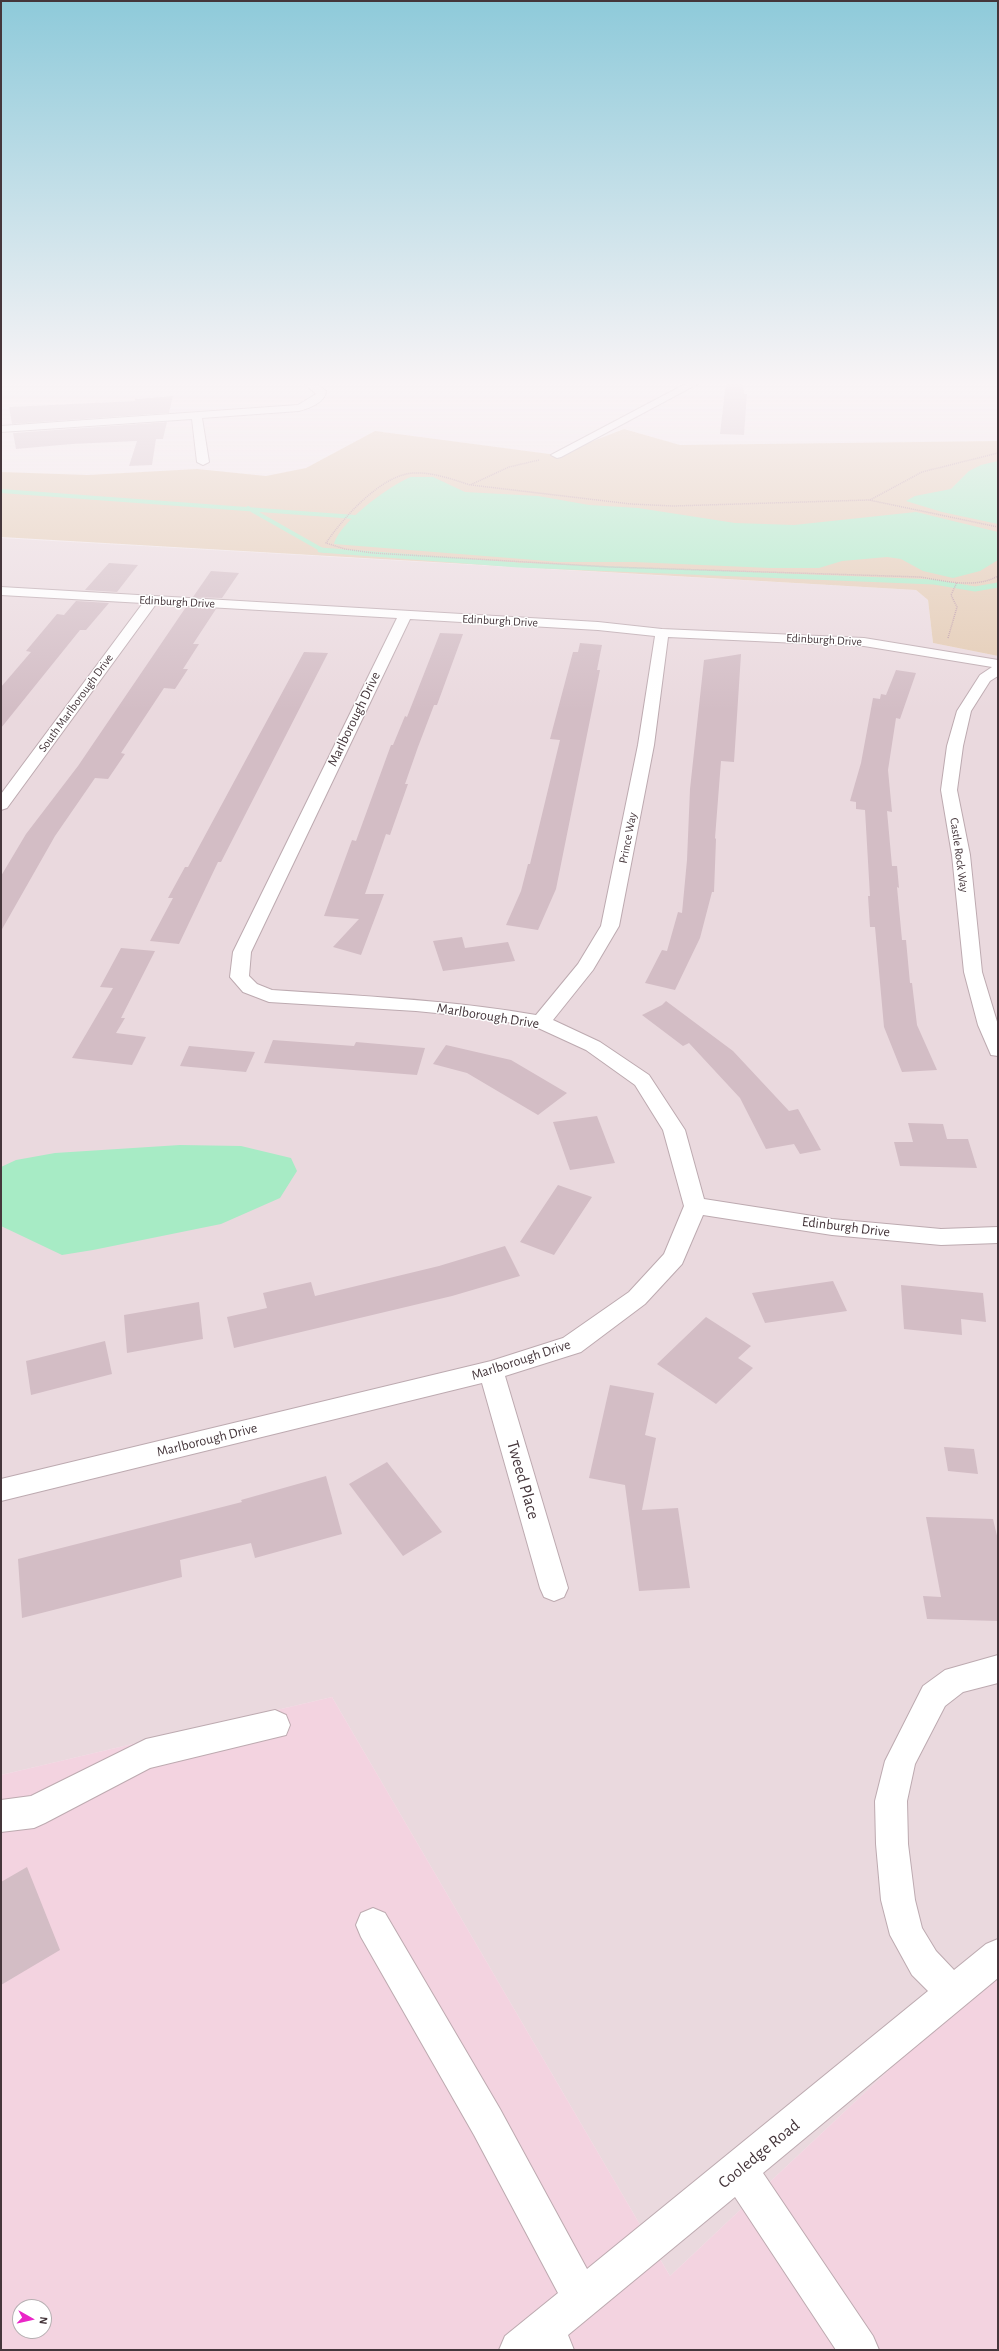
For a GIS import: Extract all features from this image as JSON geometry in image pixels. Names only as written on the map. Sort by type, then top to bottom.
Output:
[{"type":"street","name":"Edinburgh Drive","points":[[1,591],[598,626],[662,632],[864,642],[998,664]]},
{"type":"street","name":"South Marlborough Drive","points":[[1,805],[152,601]]},
{"type":"street","name":"Marlborough Drive","points":[[1,1490],[491,1371],[572,1345],[637,1298],[674,1258],[695,1206],[674,1130],[642,1080],[593,1046],[541,1022],[477,1011],[269,996],[250,988],[239,977],[242,952],[405,615]]},
{"type":"street","name":"Prince Way","points":[[541,1022],[586,966],[610,926],[646,745],[662,632]]},
{"type":"street","name":"Castle Rock Way","points":[[998,670],[985,678],[964,711],[956,746],[949,790],[961,855],[973,972],[988,1025],[998,1050]]},
{"type":"street","name":"Edinburgh Drive","points":[[695,1206],[832,1227],[941,1237],[998,1235]]},
{"type":"street","name":"Tweed Place","points":[[491,1371],[554,1588]]},
{"type":"street","points":[[953,1993],[924,1963],[907,1935],[898,1900],[892,1844],[892,1801],[900,1761],[934,1696],[954,1680],[998,1669]]},
{"type":"street","points":[[1,1816],[34,1812],[146,1754],[275,1725]]},
{"type":"street","points":[[373,1925],[487,2122],[582,2299]]},
{"type":"street","name":"Cooledge Road","points":[[540,2343],[582,2299],[998,1956]]},
{"type":"street","points":[[739,2170],[859,2350]]},
{"type":"path","points":[[377,491],[335,529],[326,543],[333,547],[520,563],[920,576],[957,582],[992,582],[998,576]]},
{"type":"path","points":[[518,491],[631,504],[674,506],[869,500],[998,526]]},
{"type":"path","points":[[869,500],[887,491]]},
{"type":"path","points":[[943,654],[957,607],[951,595],[957,582]]},
{"type":"shaded area","points":[[1,491],[998,491],[998,656],[933,643],[928,600],[916,590],[1,537]]},
{"type":"shaded area","points":[[387,491],[462,491],[538,496],[589,505],[638,508],[735,523],[794,525],[916,512],[998,532],[998,560],[980,571],[953,578],[923,571],[901,559],[887,557],[842,561],[819,568],[770,568],[634,562],[560,562],[334,544],[338,535],[355,515]]},
{"type":"shaded area","points":[[942,491],[998,491],[998,524],[942,512],[906,501],[915,496]]},
{"type":"shaded area","points":[[1,538],[916,590],[928,600],[933,643],[998,656],[998,1967],[670,2276],[332,1697],[1,1775]]},
{"type":"shaded area","points":[[180,1145],[241,1146],[291,1158],[297,1171],[280,1198],[221,1224],[93,1250],[62,1255],[1,1226],[1,1167],[16,1160],[55,1153]]},
{"type":"shaded area","points":[[332,1697],[670,2276],[998,1967],[998,2350],[1,2350],[1,1775]]},
{"type":"building","points":[[109,563],[138,565],[117,592],[85,590]]},
{"type":"building","points":[[211,571],[239,573],[222,598],[193,597]]},
{"type":"building","points":[[76,601],[109,603],[86,630],[80,630],[1,728],[1,687],[31,652],[26,651],[57,614],[64,615]]},
{"type":"building","points":[[186,607],[216,609],[193,644],[199,644],[183,669],[188,669],[175,689],[164,688],[121,753],[125,754],[108,779],[95,778],[55,836],[1,931],[1,876],[26,834],[78,766]]},
{"type":"building","points":[[440,633],[463,634],[437,705],[434,705],[418,747],[405,784],[408,784],[390,835],[386,834],[365,894],[384,894],[361,955],[333,947],[359,919],[324,916],[352,840],[356,841],[391,745],[393,745],[405,716],[407,717]]},
{"type":"building","points":[[580,643],[602,645],[597,670],[600,670],[556,889],[538,930],[506,925],[521,891],[528,864],[530,864],[560,740],[550,739],[573,652],[578,652]]},
{"type":"building","points":[[304,652],[328,653],[221,862],[218,862],[179,944],[150,941],[173,898],[168,898],[185,867],[188,867]]},
{"type":"building","points":[[741,654],[734,762],[721,761],[715,838],[714,892],[712,892],[700,938],[675,990],[645,983],[662,950],[667,951],[678,912],[682,913],[687,860],[690,789],[704,660]]},
{"type":"building","points":[[896,670],[916,673],[900,719],[896,718],[888,770],[892,812],[887,811],[892,866],[897,866],[899,888],[897,887],[902,940],[906,940],[910,983],[912,983],[917,1025],[937,1070],[902,1072],[884,1027],[875,927],[870,927],[868,896],[870,896],[865,810],[856,809],[856,802],[850,801],[861,763],[873,698],[880,699],[881,694],[886,695]]},
{"type":"building","points":[[462,937],[465,948],[508,942],[515,961],[443,971],[433,941]]},
{"type":"building","points":[[121,948],[155,951],[121,1018],[125,1018],[116,1033],[146,1037],[132,1065],[72,1058],[113,988],[100,987]]},
{"type":"building","points":[[666,1001],[733,1051],[789,1111],[798,1109],[821,1150],[800,1154],[794,1144],[766,1149],[740,1098],[689,1043],[683,1046],[642,1015],[662,1005]]},
{"type":"building","points":[[273,1040],[354,1046],[356,1042],[425,1048],[417,1075],[264,1063]]},
{"type":"building","points":[[446,1045],[511,1060],[567,1093],[538,1115],[467,1073],[433,1064]]},
{"type":"building","points":[[189,1046],[255,1052],[246,1072],[180,1066]]},
{"type":"building","points":[[597,1116],[615,1163],[570,1170],[553,1122]]},
{"type":"building","points":[[908,1123],[943,1124],[947,1139],[968,1139],[977,1168],[900,1166],[894,1142],[913,1142]]},
{"type":"building","points":[[558,1185],[592,1197],[554,1255],[520,1242]]},
{"type":"building","points":[[505,1246],[520,1276],[452,1296],[234,1348],[227,1317],[267,1308],[263,1293],[311,1282],[315,1296],[439,1266]]},
{"type":"building","points":[[833,1281],[847,1311],[765,1323],[752,1293]]},
{"type":"building","points":[[901,1285],[983,1293],[986,1322],[961,1319],[962,1335],[904,1329]]},
{"type":"building","points":[[199,1302],[203,1339],[127,1353],[124,1315]]},
{"type":"building","points":[[706,1317],[751,1346],[738,1358],[753,1368],[716,1404],[657,1364]]},
{"type":"building","points":[[105,1341],[112,1374],[31,1395],[26,1361]]},
{"type":"building","points":[[610,1385],[654,1393],[645,1435],[656,1438],[642,1510],[678,1508],[690,1588],[639,1591],[625,1485],[589,1478]]},
{"type":"building","points":[[944,1447],[974,1449],[978,1474],[948,1471]]},
{"type":"building","points":[[387,1462],[442,1532],[403,1556],[349,1484]]},
{"type":"building","points":[[326,1476],[342,1534],[255,1558],[251,1543],[180,1560],[182,1577],[22,1618],[18,1559],[242,1502],[241,1500]]},
{"type":"building","points":[[926,1517],[993,1519],[998,1540],[998,1621],[927,1619],[923,1596],[941,1597]]},
{"type":"building","points":[[27,1867],[60,1950],[1,1985],[1,1882]]},
{"type":"waterway","points":[[1,491],[250,509]]},
{"type":"waterway","points":[[250,509],[355,517]]},
{"type":"waterway","points":[[250,509],[323,550]]},
{"type":"waterway","points":[[323,550],[518,565],[934,582],[975,589],[998,585]]}]
